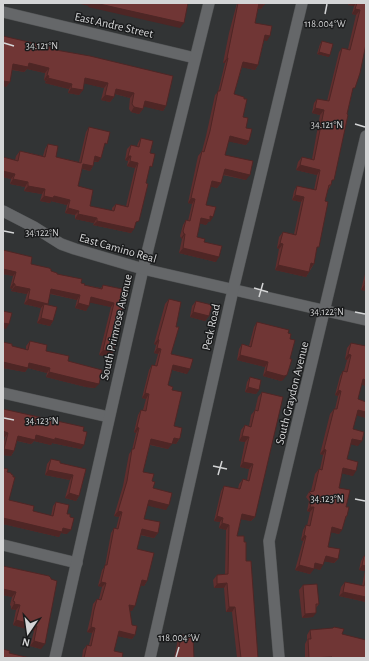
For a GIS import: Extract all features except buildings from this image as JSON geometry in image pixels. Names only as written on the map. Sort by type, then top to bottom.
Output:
[{"type":"street","name":"South Primrose Avenue","points":[[55,658],[143,269],[209,3]]},
{"type":"street","name":"Peck Road","points":[[150,658],[233,290],[302,3]]},
{"type":"street","name":"East Andre Street","points":[[3,12],[195,58]]},
{"type":"street","name":"South Graydon Avenue","points":[[279,658],[269,541],[366,136]]},
{"type":"street","name":"East Camino Real","points":[[3,211],[34,227],[61,244],[75,249],[143,269],[366,320]]},
{"type":"street","points":[[3,393],[109,417]]},
{"type":"street","points":[[3,545],[77,563]]}]
